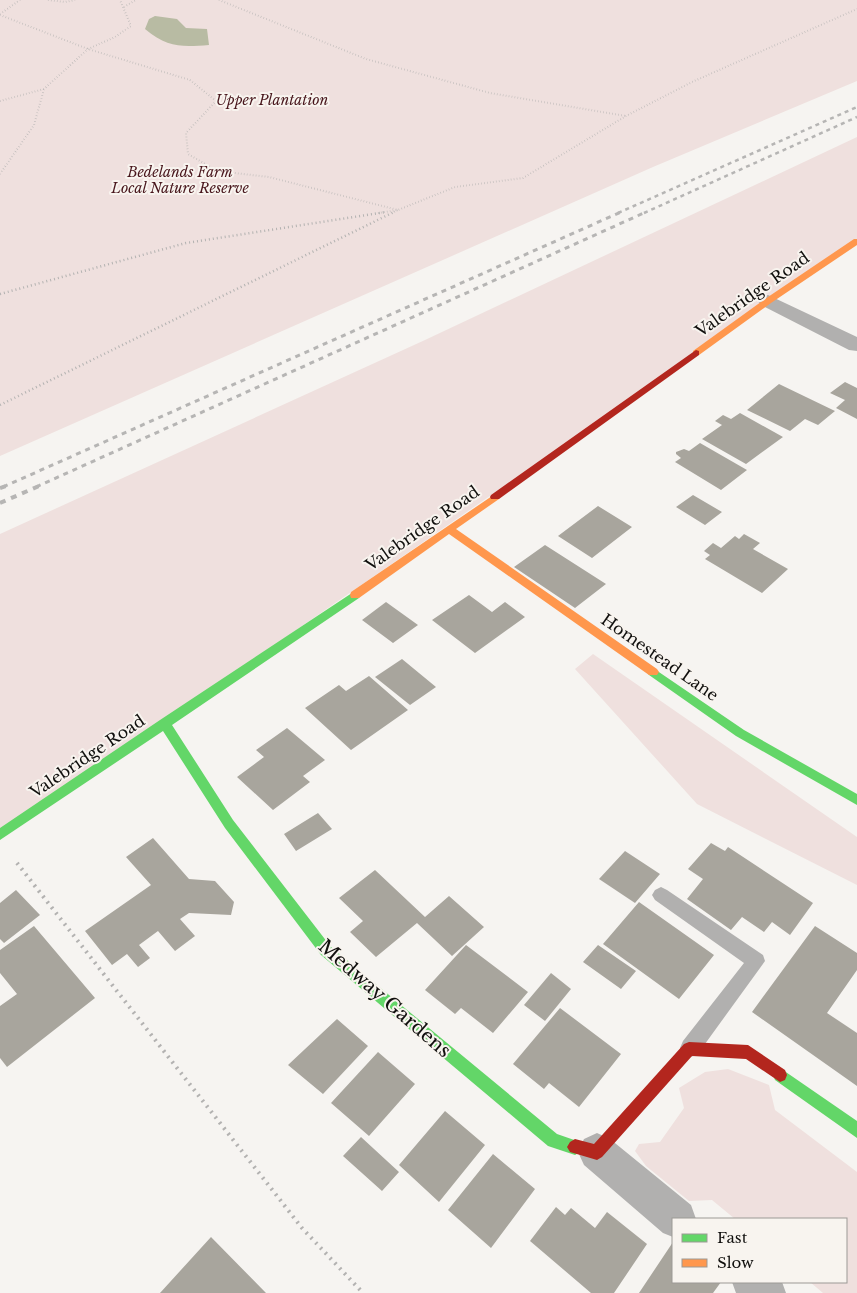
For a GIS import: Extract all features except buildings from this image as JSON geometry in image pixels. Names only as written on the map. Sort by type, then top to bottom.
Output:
[{"type":"street","name":"Valebridge Road","points":[[0,835],[450,530],[768,301],[857,241]]},
{"type":"street","points":[[768,301],[857,345]]},
{"type":"street","name":"Homestead Lane","points":[[450,530],[740,733],[857,800]]},
{"type":"street","name":"Medway Gardens","points":[[164,723],[229,824],[326,951],[553,1141],[597,1152],[676,1218]]},
{"type":"street","points":[[597,1152],[689,1049],[748,1052],[857,1130]]},
{"type":"street","points":[[753,1283],[766,1293]]},
{"type":"lane","points":[[661,896],[756,962],[689,1049]]},
{"type":"path","points":[[0,15],[20,0]]},
{"type":"path","points":[[48,0],[65,2],[75,0]]},
{"type":"path","points":[[0,101],[44,89],[88,49],[115,37],[131,26],[120,0]]},
{"type":"path","points":[[124,7],[136,0]]},
{"type":"path","points":[[218,0],[366,59],[490,93],[626,116]]},
{"type":"path","points":[[0,404],[398,210],[455,186],[523,178],[626,116],[692,82],[857,8]]},
{"type":"path","points":[[0,15],[88,49],[190,80],[216,101],[186,133],[188,154],[218,171],[269,177],[398,210]]},
{"type":"path","points":[[0,174],[34,126],[44,89]]},
{"type":"path","points":[[0,294],[186,243],[398,210]]},
{"type":"path","points":[[11,856],[302,1228],[363,1293]]},
{"type":"green space","name":"Bedelands Farm Local Nature Reserve","points":[[0,0],[857,0],[857,81],[653,167],[0,456]]},
{"type":"green space","points":[[857,137],[857,242],[0,835],[0,534],[425,340]]},
{"type":"green space","points":[[593,654],[857,837],[857,885],[697,804],[575,669]]},
{"type":"green space","points":[[728,1069],[769,1085],[775,1110],[857,1172],[857,1293],[823,1293],[811,1283],[847,1283],[847,1218],[734,1218],[712,1200],[689,1201],[646,1166],[635,1151],[639,1144],[660,1142],[684,1108],[679,1088],[705,1072]]},
{"type":"shaded area","points":[[155,16],[177,19],[186,28],[207,29],[209,45],[183,46],[161,40],[145,29],[149,19]]},
{"type":"railway","points":[[618,213],[857,107]]},
{"type":"railway","points":[[644,213],[857,117]]},
{"type":"railway","points":[[3,487],[621,212]]},
{"type":"railway","points":[[36,487],[646,212]]},
{"type":"railway","points":[[0,503],[39,486]]},
{"type":"traffic: fast","points":[[0,835],[355,595]]},
{"type":"traffic: fast","points":[[653,672],[740,733],[857,800]]},
{"type":"traffic: fast","points":[[164,723],[229,824],[326,951],[553,1141],[575,1147]]},
{"type":"traffic: fast","points":[[780,1075],[857,1130]]},
{"type":"traffic: slow","points":[[696,353],[768,301],[857,241]]},
{"type":"traffic: slow","points":[[355,595],[495,497]]},
{"type":"traffic: slow","points":[[450,530],[653,672]]},
{"type":"traffic: jam","points":[[495,497],[696,353]]},
{"type":"traffic: jam","points":[[575,1147],[597,1152],[689,1049],[748,1052],[780,1075]]},
{"type":"park label","name":"Upper Plantation","points":[[272,100]]}]
